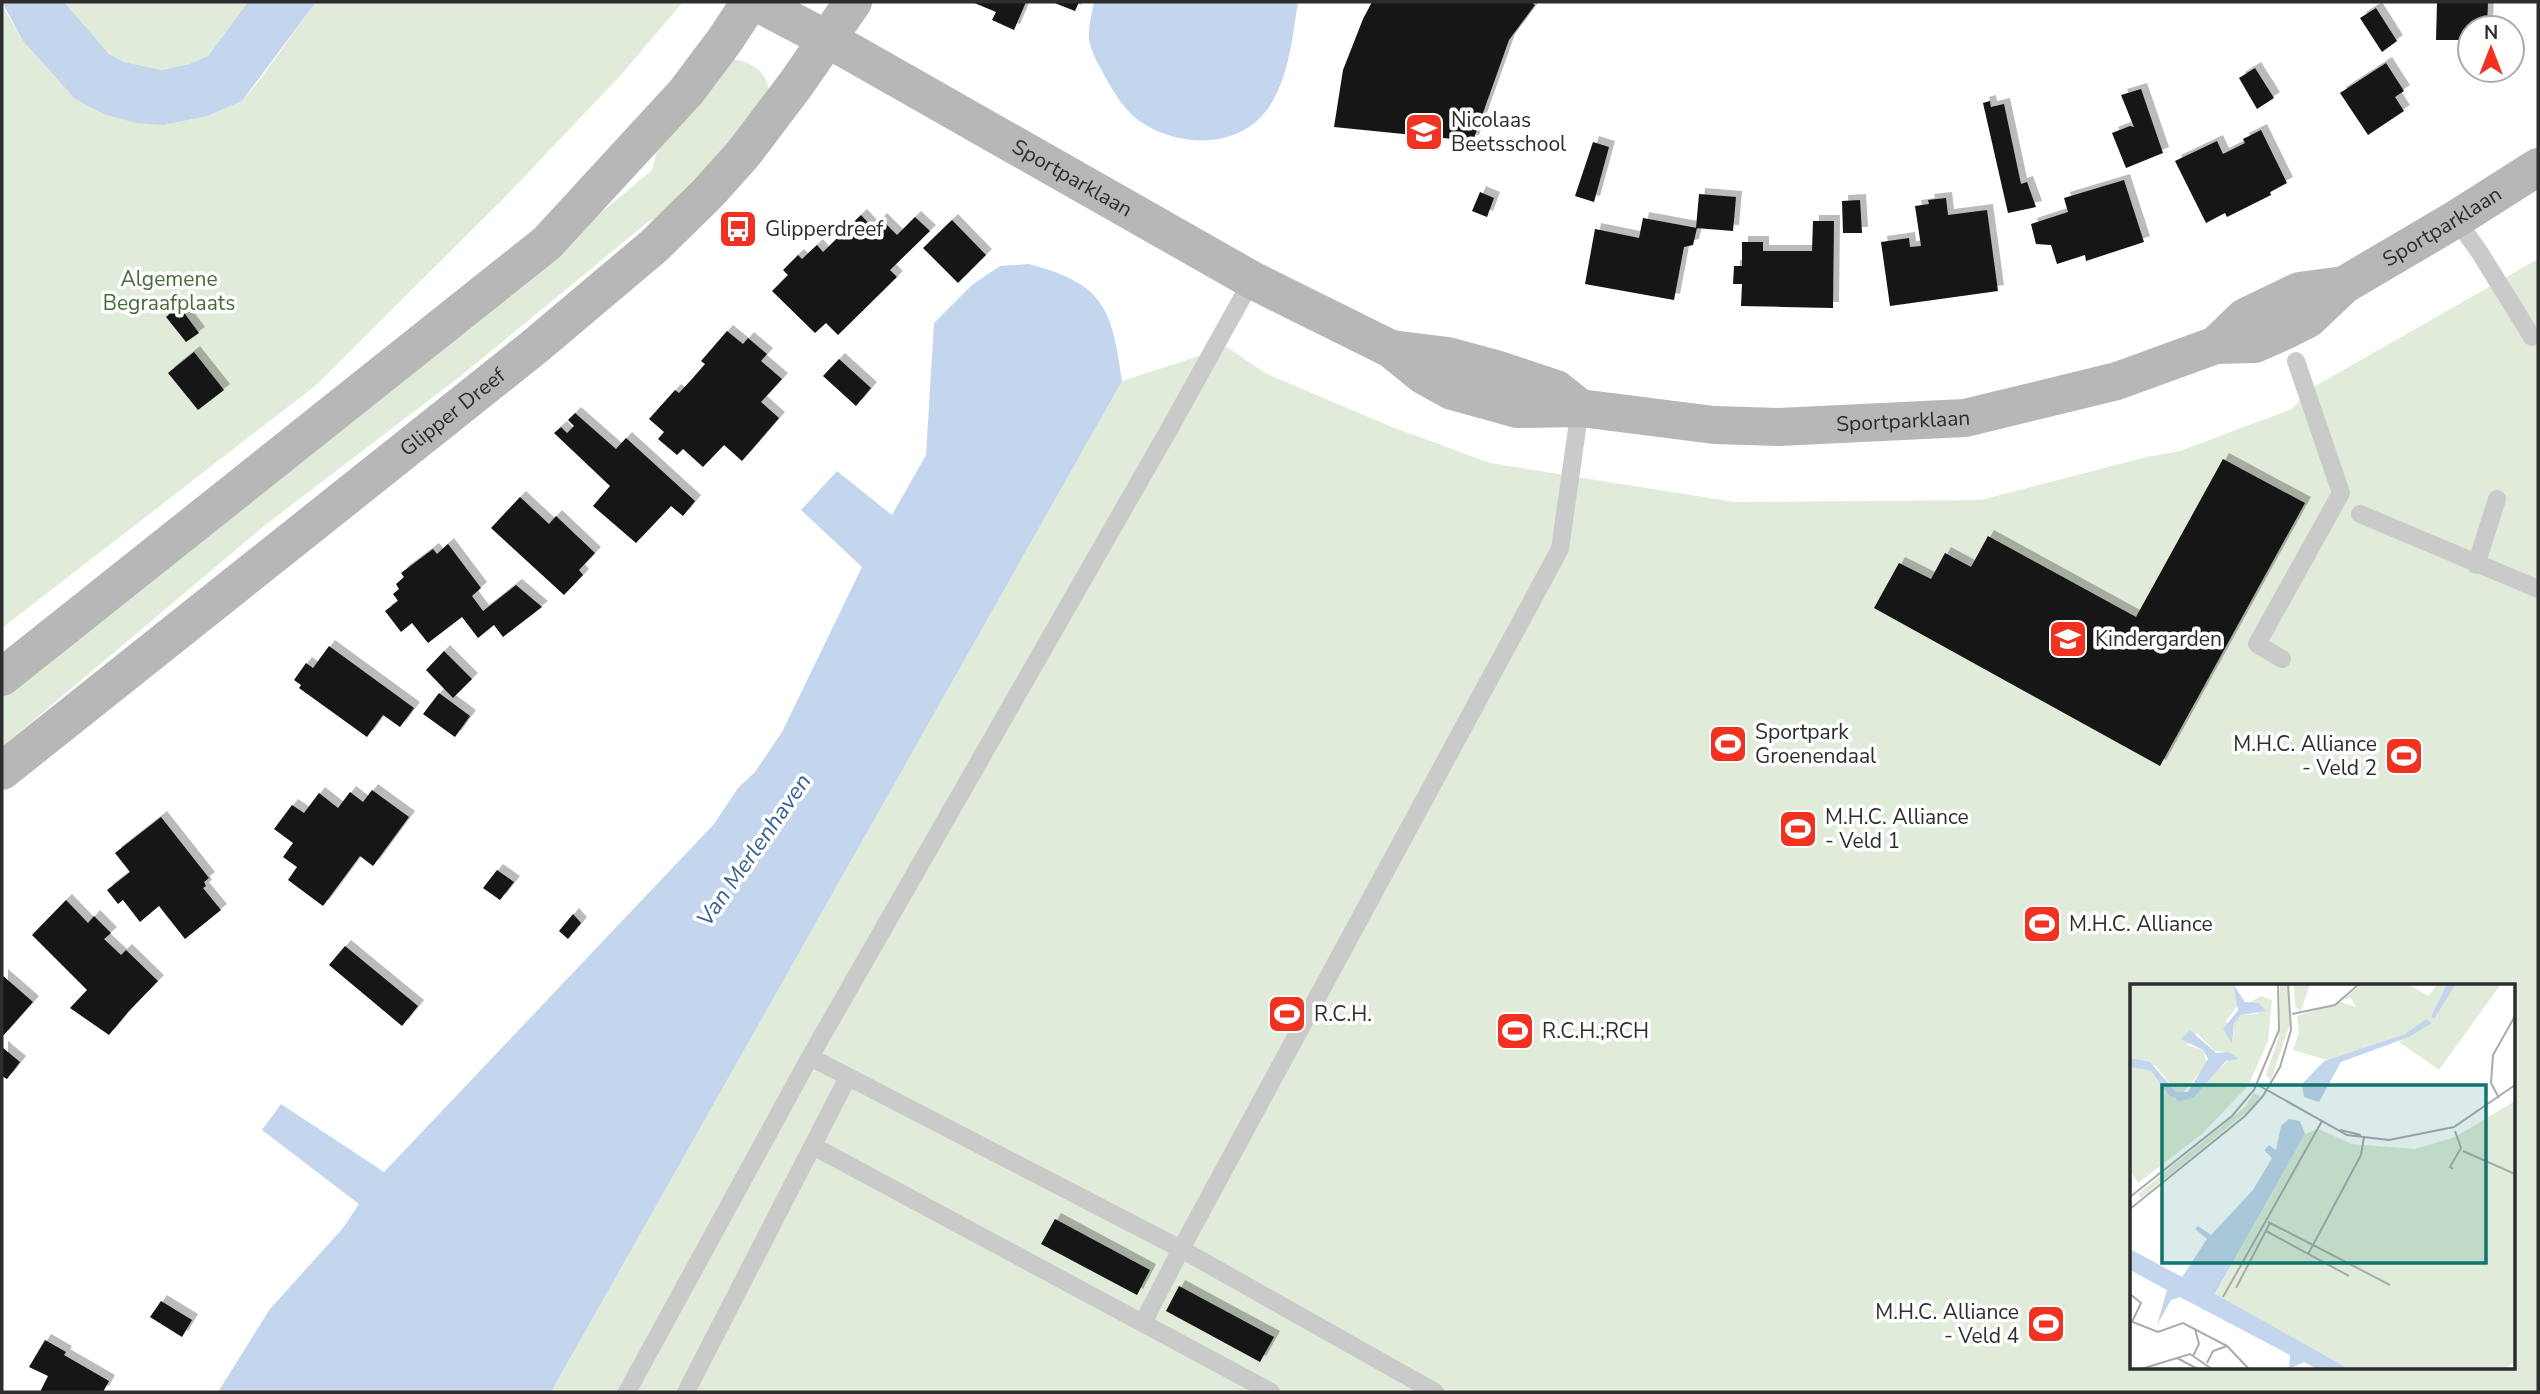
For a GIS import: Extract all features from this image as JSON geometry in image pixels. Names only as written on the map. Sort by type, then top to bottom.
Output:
[{"type":"street","points":[[2,677],[547,243],[686,92],[750,2]]},
{"type":"street","name":"Sportparklaan","points":[[757,2],[1252,280],[1391,349],[1423,375],[1452,391],[1517,409],[1580,408],[1714,425],[1779,427],[1965,418],[2117,381],[2216,345],[2245,317],[2299,291],[2344,285],[2538,167]]},
{"type":"street","name":"Glipper Dreef","points":[[2,771],[522,357],[654,246],[708,193],[743,153],[853,2]]},
{"type":"lane","points":[[2456,219],[2532,337]]},
{"type":"lane","points":[[627,1392],[810,1057],[1252,280]]},
{"type":"lane","points":[[2283,659],[2257,644],[2341,494],[2296,361]]},
{"type":"lane","points":[[1143,1323],[1560,549],[1580,408]]},
{"type":"lane","points":[[2476,565],[2497,499]]},
{"type":"lane","points":[[2360,514],[2538,589]]},
{"type":"lane","points":[[810,1057],[1181,1249],[1435,1392]]},
{"type":"lane","points":[[686,1392],[848,1077]]},
{"type":"lane","points":[[813,1146],[1271,1392]]},
{"type":"green space","points":[[64,2],[248,2],[208,56],[189,64],[162,70],[124,62],[109,54]]},
{"type":"green space","name":"Algemene Begraafplaats","points":[[316,2],[683,2],[620,76],[504,198],[315,386],[2,628],[2,5],[23,41],[75,99],[164,125],[208,116],[242,101]]},
{"type":"green space","points":[[725,59],[753,66],[763,75],[769,89],[680,205],[648,222],[462,375],[264,526],[2,747],[2,695],[467,325],[652,170],[661,136]]},
{"type":"green space","name":"Sportpark Groenendaal","points":[[2538,259],[2538,1392],[551,1392],[1122,381],[1227,347],[1265,373],[1392,427],[1490,463],[1734,502],[1981,500],[2180,451],[2292,409],[2310,389]]},
{"type":"water","points":[[2,2],[64,2],[109,54],[124,62],[162,70],[189,64],[208,56],[248,2],[316,2],[242,101],[208,116],[164,125],[136,123],[104,114],[75,99],[23,41]]},
{"type":"water","points":[[1094,2],[1298,2],[1286,67],[1271,104],[1259,119],[1244,130],[1227,137],[1190,140],[1154,130],[1127,110],[1097,61],[1089,39]]},
{"type":"water","name":"Van Merlenhaven","points":[[1029,264],[1074,280],[1100,303],[1114,335],[1122,381],[551,1392],[218,1392],[270,1309],[343,1228],[359,1204],[262,1130],[281,1104],[384,1172],[714,824],[782,732],[862,567],[801,510],[837,471],[892,515],[926,455],[934,323],[972,285],[1000,266]]},
{"type":"building","points":[[972,2],[1026,2],[1014,30],[992,20],[996,12]]},
{"type":"building","points":[[1052,2],[1079,2],[1075,11]]},
{"type":"building","points":[[1372,2],[1531,2],[1535,5],[1509,40],[1473,141],[1334,127],[1343,70]]},
{"type":"building","points":[[2437,2],[2488,2],[2488,14],[2456,14],[2456,40],[2436,40]]},
{"type":"building","points":[[2376,8],[2397,41],[2382,52],[2360,18]]},
{"type":"building","points":[[2386,63],[2404,91],[2395,97],[2404,111],[2368,135],[2340,93]]},
{"type":"building","points":[[2255,68],[2274,98],[2257,109],[2239,78]]},
{"type":"building","points":[[2141,89],[2163,153],[2126,168],[2112,133],[2134,127],[2121,95]]},
{"type":"building","points":[[1990,101],[1991,107],[2004,104],[2021,184],[2027,182],[2036,207],[2008,213],[1983,103]]},
{"type":"building","points":[[2261,130],[2287,183],[2270,192],[2271,195],[2227,217],[2225,213],[2206,223],[2175,161],[2217,141],[2223,154],[2245,143],[2243,139]]},
{"type":"building","points":[[1593,142],[1609,147],[1594,202],[1575,196]]},
{"type":"building","points":[[2124,180],[2144,242],[2086,261],[2085,255],[2057,264],[2051,245],[2036,244],[2031,224],[2068,212],[2064,198]]},
{"type":"building","points":[[1480,192],[1494,198],[1487,217],[1472,211]]},
{"type":"building","points":[[1699,194],[1736,197],[1733,231],[1696,228]]},
{"type":"building","points":[[1946,198],[1948,215],[1987,210],[1998,291],[1890,306],[1881,242],[1909,238],[1910,247],[1921,246],[1915,206],[1929,204],[1928,200]]},
{"type":"building","points":[[1860,200],[1862,233],[1843,233],[1842,201]]},
{"type":"building","points":[[861,215],[873,228],[881,219],[897,235],[915,217],[930,231],[890,270],[897,277],[838,335],[826,323],[815,333],[772,291],[788,275],[783,270],[798,255],[802,259],[817,245],[823,252]]},
{"type":"building","points":[[1643,218],[1697,228],[1693,245],[1684,247],[1674,300],[1585,284],[1595,229],[1639,238]]},
{"type":"building","points":[[952,220],[986,255],[958,283],[923,248]]},
{"type":"building","points":[[1813,221],[1834,221],[1833,308],[1741,306],[1742,284],[1733,284],[1734,266],[1742,266],[1742,242],[1763,242],[1763,251],[1812,251]]},
{"type":"building","points":[[179,306],[199,333],[186,342],[166,317]]},
{"type":"building","points":[[727,331],[743,344],[748,338],[767,354],[761,361],[782,379],[761,402],[779,418],[742,461],[724,445],[703,467],[683,449],[677,455],[658,439],[664,432],[649,419],[675,390],[679,393],[692,379],[705,364],[701,361]]},
{"type":"building","points":[[194,352],[224,390],[198,410],[168,373]]},
{"type":"building","points":[[839,359],[871,388],[856,406],[823,376]]},
{"type":"building","points":[[575,413],[616,449],[626,438],[695,501],[683,516],[671,506],[636,543],[593,506],[610,486],[554,433],[561,427],[567,433],[574,426],[568,420]]},
{"type":"building","points":[[2223,459],[2305,503],[2160,766],[1874,608],[1899,563],[1931,579],[1945,553],[1971,567],[1988,536],[2136,617]]},
{"type":"building","points":[[520,497],[549,524],[556,516],[595,553],[579,570],[583,575],[564,595],[491,528]]},
{"type":"building","points":[[448,544],[481,588],[472,596],[483,611],[516,585],[542,607],[503,637],[494,625],[478,638],[462,617],[428,643],[412,623],[401,632],[385,611],[398,601],[393,594],[399,589],[396,584],[404,577],[401,573],[433,549],[437,554]]},
{"type":"building","points":[[329,646],[414,708],[400,727],[383,715],[367,737],[299,688],[301,685],[294,680],[306,663],[313,668]]},
{"type":"building","points":[[444,651],[472,679],[453,698],[426,670]]},
{"type":"building","points":[[439,693],[470,716],[455,737],[423,714]]},
{"type":"building","points":[[372,790],[409,817],[373,866],[360,856],[323,906],[288,880],[297,867],[283,857],[293,843],[274,829],[292,805],[304,813],[319,793],[338,808],[350,792],[363,802]]},
{"type":"building","points":[[161,817],[209,878],[204,882],[206,886],[203,888],[221,910],[185,939],[159,906],[140,922],[123,900],[118,904],[107,890],[130,872],[115,853]]},
{"type":"building","points":[[497,870],[514,882],[500,900],[483,888]]},
{"type":"building","points":[[66,900],[88,923],[94,916],[111,933],[104,939],[121,955],[126,950],[158,981],[109,1035],[70,1008],[87,990],[32,935]]},
{"type":"building","points":[[573,914],[581,923],[568,939],[559,931]]},
{"type":"building","points":[[345,946],[418,1006],[402,1026],[329,965]]},
{"type":"building","points":[[2,975],[33,1002],[2,1037]]},
{"type":"building","points":[[2,1047],[20,1062],[7,1079],[2,1076]]},
{"type":"building","points":[[1055,1219],[1150,1270],[1137,1295],[1041,1244]]},
{"type":"building","points":[[1179,1286],[1274,1337],[1260,1362],[1166,1311]]},
{"type":"building","points":[[161,1301],[192,1320],[182,1337],[150,1317]]},
{"type":"building","points":[[45,1340],[66,1352],[64,1355],[109,1381],[103,1392],[40,1392],[48,1376],[29,1367]]},
{"type":"place","name":"Nicolaas Beetsschool","points":[[1424,132]]},
{"type":"place","name":"Glipperdreef","points":[[738,229]]},
{"type":"place","name":"Kindergarden","points":[[2068,639]]},
{"type":"place","name":"Sportpark Groenendaal","points":[[1728,744]]},
{"type":"place","name":"M.H.C. Alliance - Veld 2","points":[[2404,756]]},
{"type":"place","name":"M.H.C. Alliance - Veld 1","points":[[1798,829]]},
{"type":"place","name":"M.H.C. Alliance","points":[[2042,924]]},
{"type":"place","name":"R.C.H.","points":[[1287,1014]]},
{"type":"place","name":"R.C.H.;RCH","points":[[1515,1031]]},
{"type":"place","name":"M.H.C. Alliance - Veld 4","points":[[2046,1324]]}]
